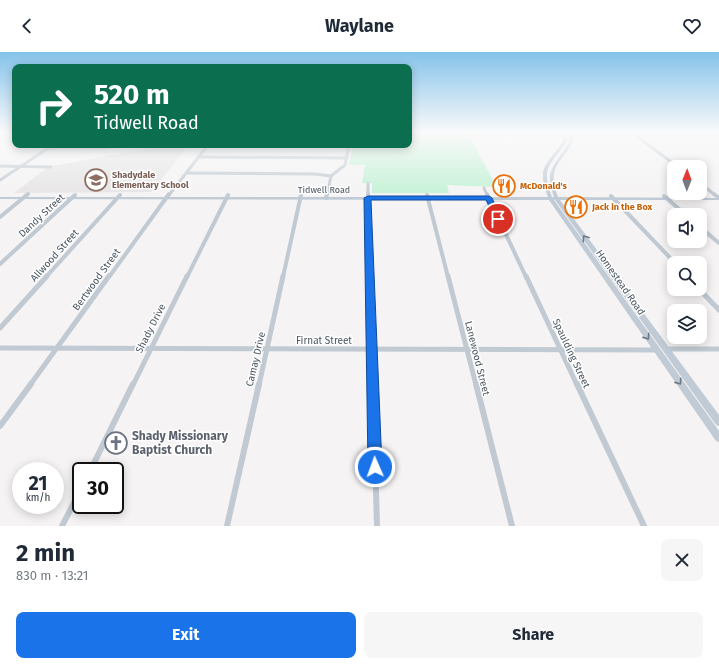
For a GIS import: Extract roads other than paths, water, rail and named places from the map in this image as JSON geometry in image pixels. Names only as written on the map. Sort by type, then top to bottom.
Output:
[{"type":"main road","points":[[555,155],[561,156]]},
{"type":"main road","name":"Homestead Road","points":[[555,155],[548,163],[544,172],[543,184],[576,226],[656,350],[718,435]]},
{"type":"main road","name":"Homestead Road","points":[[561,156],[551,173],[551,186],[553,197],[569,225],[598,260],[719,422]]},
{"type":"main road","name":"Tidwell Road","points":[[0,195],[718,197]]},
{"type":"main road","name":"Tidwell Road","points":[[0,198],[26,196]]},
{"type":"main road","points":[[569,225],[576,226]]},
{"type":"street","points":[[0,180],[38,154]]},
{"type":"street","name":"Bertwood Street","points":[[0,426],[178,182],[201,154]]},
{"type":"street","points":[[326,196],[331,176],[345,165],[348,154]]},
{"type":"street","points":[[199,157],[347,158]]},
{"type":"street","points":[[0,166],[51,167]]},
{"type":"street","points":[[187,173],[315,174],[331,176]]},
{"type":"street","points":[[368,183],[377,526]]},
{"type":"street","name":"Spaulding Street","points":[[484,188],[644,526]]},
{"type":"street","points":[[707,188],[718,197]]},
{"type":"street","points":[[0,217],[26,196]]},
{"type":"street","name":"Dandy Street","points":[[0,264],[73,196]]},
{"type":"street","name":"Allwood Street","points":[[0,328],[119,196]]},
{"type":"street","name":"Shady Drive","points":[[94,462],[228,196]]},
{"type":"street","name":"Camay Drive","points":[[227,526],[300,196]]},
{"type":"street","name":"Lanewood Street","points":[[428,197],[512,526]]},
{"type":"street","points":[[612,197],[668,256]]},
{"type":"street","points":[[665,197],[678,208]]},
{"type":"street","points":[[707,233],[719,244]]},
{"type":"street","points":[[706,296],[719,310]]},
{"type":"street","name":"Firnat Street","points":[[0,348],[719,349]]},
{"type":"street","points":[[62,526],[72,507]]},
{"type":"place","name":"Shadydale Elementary School","points":[[96,180]]},
{"type":"place","name":"McDonald's","points":[[504,186]]},
{"type":"place","name":"Jack in the Box","points":[[576,207]]},
{"type":"place","name":"Shady Missionary Baptist Church","points":[[116,443]]}]
